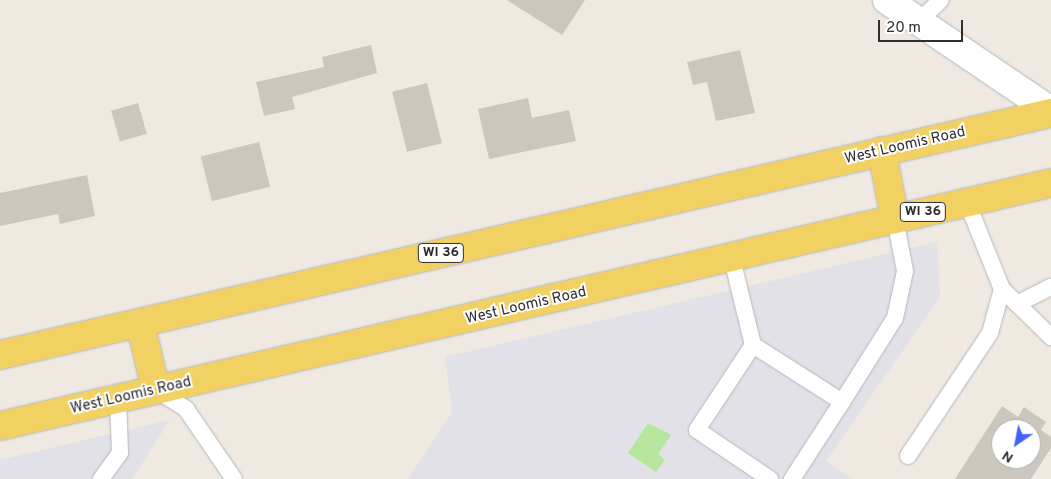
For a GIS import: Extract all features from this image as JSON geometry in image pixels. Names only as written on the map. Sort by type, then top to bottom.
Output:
[{"type":"main road","name":"West Loomis Road","points":[[0,355],[1051,112]]},
{"type":"main road","points":[[882,151],[895,219]]},
{"type":"main road","name":"West Loomis Road","points":[[0,426],[732,260],[1051,182]]},
{"type":"main road","points":[[140,323],[156,390]]},
{"type":"street","points":[[888,0],[1051,112]]},
{"type":"lane","points":[[919,21],[941,0]]},
{"type":"lane","points":[[967,202],[1002,289],[1051,337]]},
{"type":"lane","points":[[792,479],[895,318],[905,271],[895,219]]},
{"type":"lane","points":[[732,260],[753,346],[842,402]]},
{"type":"lane","points":[[1017,304],[1051,287]]},
{"type":"lane","points":[[908,456],[990,333],[1002,289]]},
{"type":"lane","points":[[753,346],[697,430],[770,479]]},
{"type":"lane","points":[[156,390],[186,409],[234,479]]},
{"type":"lane","points":[[101,479],[120,453],[118,399]]},
{"type":"shaded area","points":[[937,242],[940,297],[826,461],[852,479],[408,479],[452,412],[445,357]]},
{"type":"shaded area","points":[[170,420],[132,479],[0,479],[0,460]]},
{"type":"green space","points":[[648,423],[671,435],[658,454],[665,460],[656,472],[628,453]]},
{"type":"building","points":[[507,0],[585,0],[562,35]]},
{"type":"building","points":[[371,45],[377,73],[292,97],[295,109],[264,116],[256,82],[324,67],[322,57]]},
{"type":"building","points":[[740,50],[755,113],[716,121],[707,82],[693,85],[687,62]]},
{"type":"building","points":[[427,83],[442,143],[407,152],[392,92]]},
{"type":"building","points":[[528,98],[532,118],[569,110],[576,141],[489,159],[478,109]]},
{"type":"building","points":[[138,103],[147,134],[120,141],[111,111]]},
{"type":"building","points":[[259,142],[270,187],[212,201],[201,157]]},
{"type":"building","points":[[87,175],[95,216],[60,224],[58,214],[0,226],[0,193]]},
{"type":"building","points":[[1002,406],[1018,417],[1024,407],[1046,422],[1041,430],[1041,419],[994,419]]},
{"type":"building","points":[[991,423],[991,469],[1037,469],[1031,479],[955,479]]},
{"type":"building","points":[[1041,430],[1051,437],[1051,448],[1041,464]]}]
